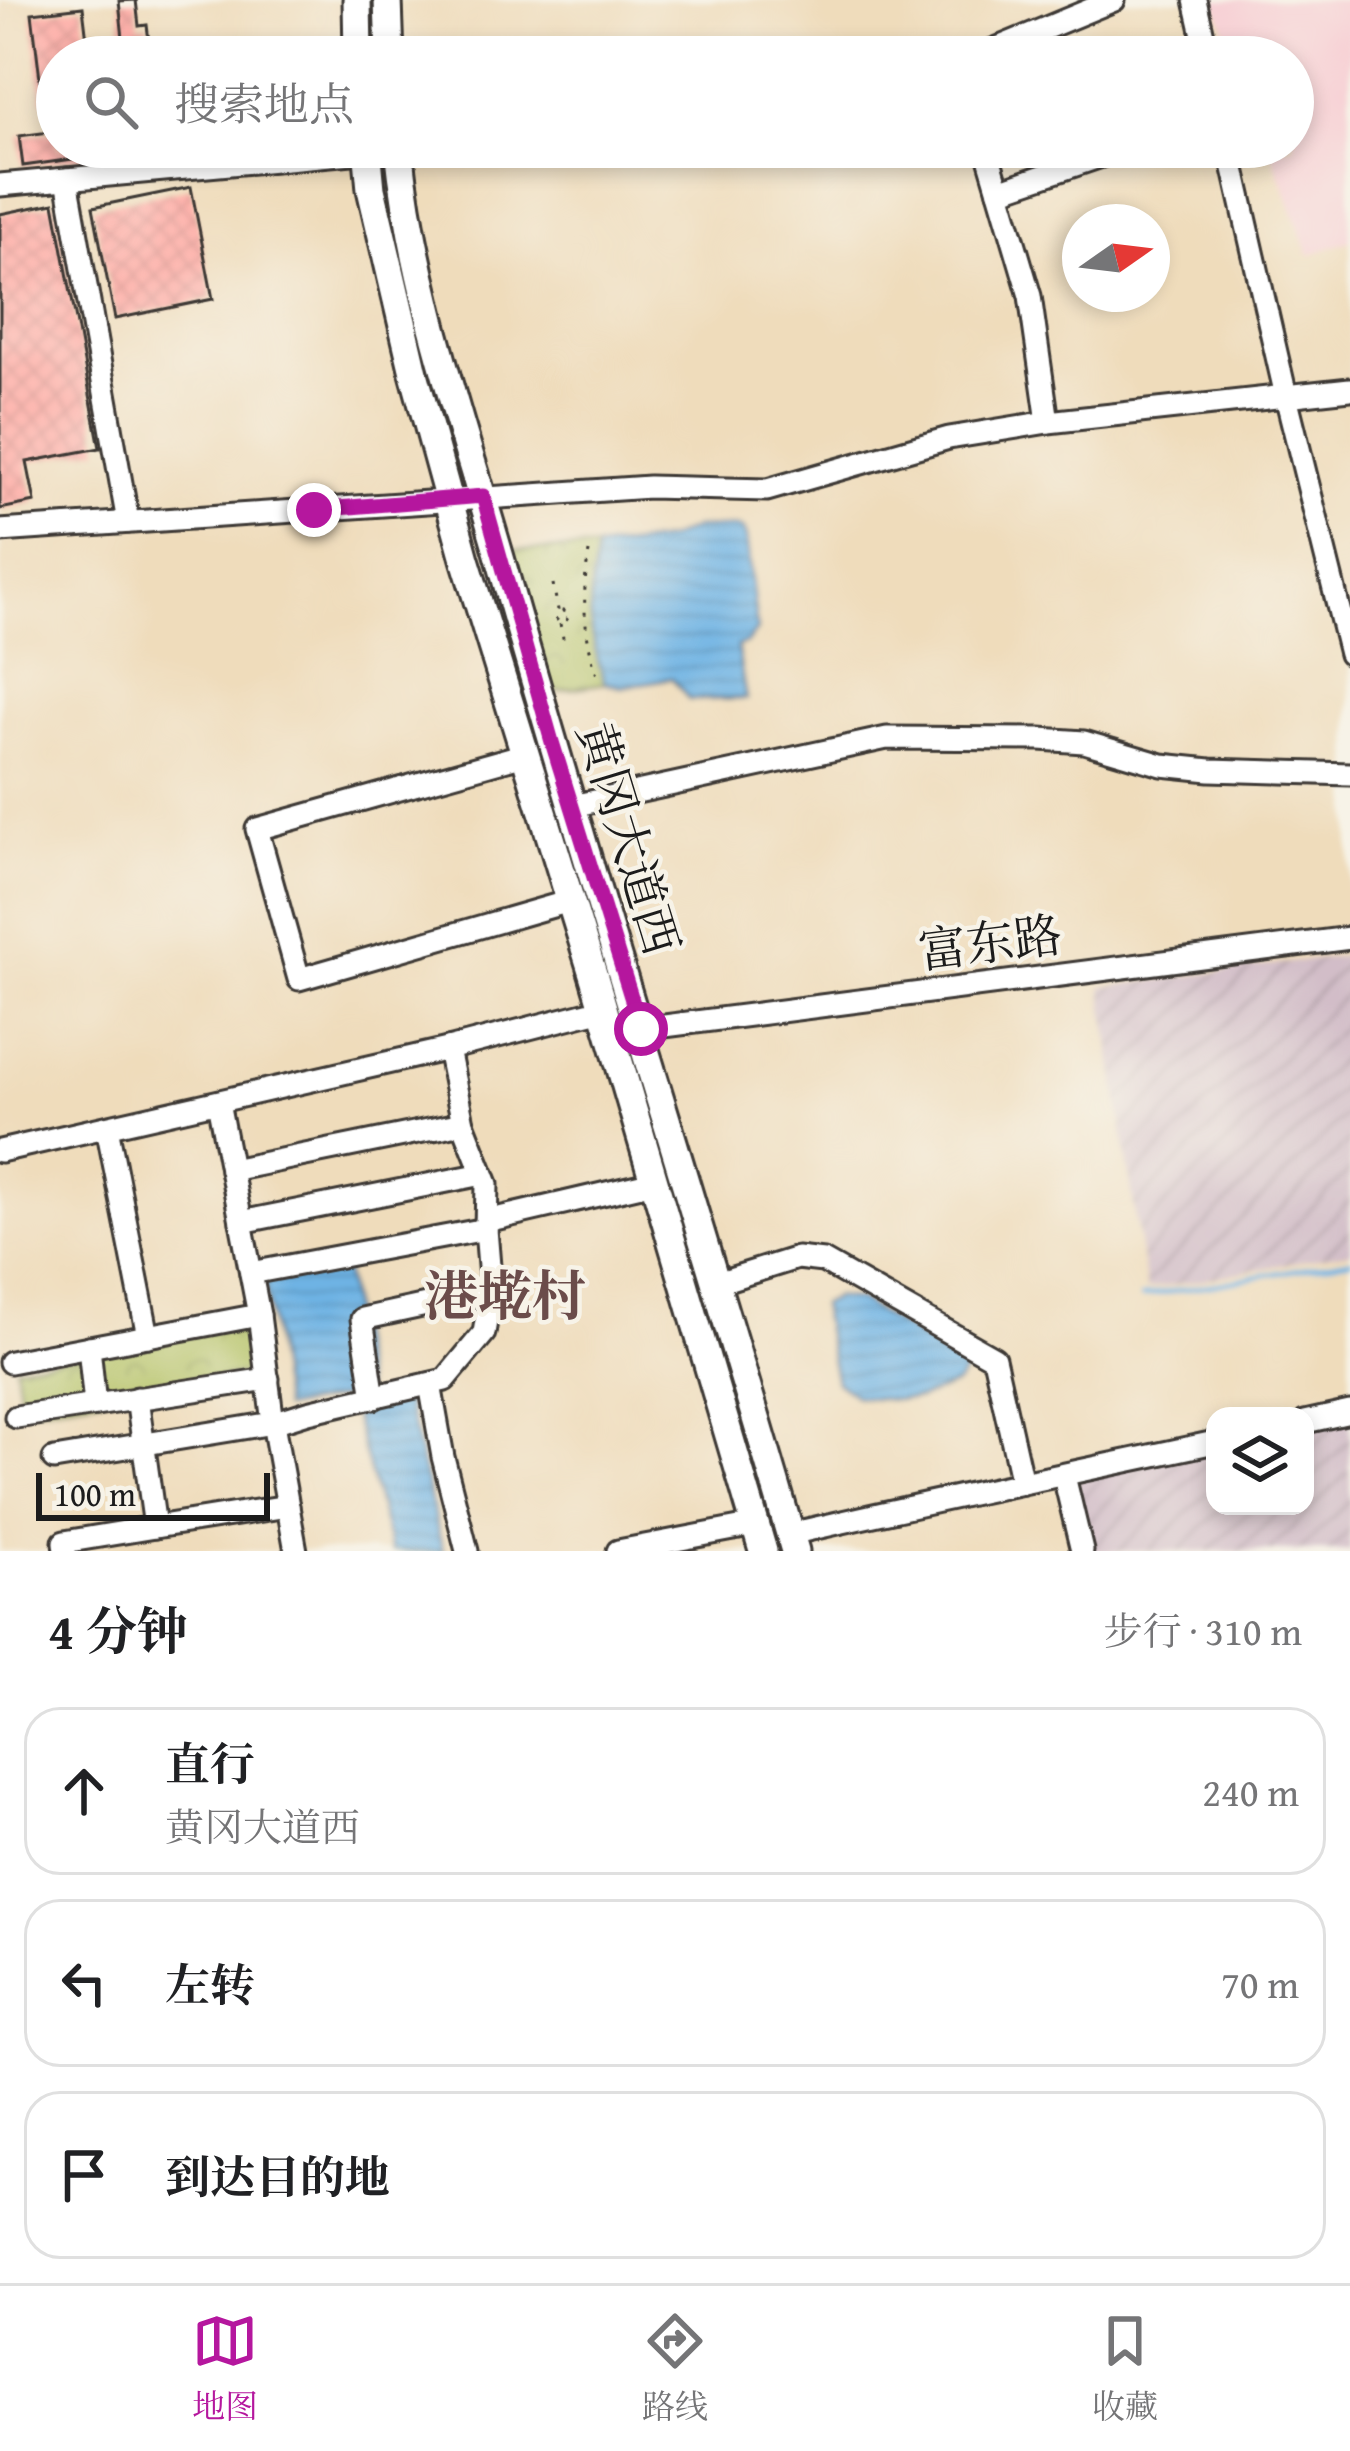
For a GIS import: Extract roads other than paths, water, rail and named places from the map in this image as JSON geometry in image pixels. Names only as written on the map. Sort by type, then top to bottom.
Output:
[{"type":"main road","points":[[357,0],[358,36]]},
{"type":"main road","points":[[388,0],[389,36]]},
{"type":"main road","name":"黄冈大道西","points":[[369,168],[403,327],[448,498],[759,1538]]},
{"type":"main road","name":"黄冈大道西","points":[[405,168],[404,189],[454,410],[792,1543]]},
{"type":"street","points":[[1027,36],[1114,0]]},
{"type":"street","points":[[1195,0],[1203,36]]},
{"type":"street","points":[[0,185],[177,168]]},
{"type":"street","points":[[992,168],[1030,296],[1048,422]]},
{"type":"street","points":[[999,191],[1066,168]]},
{"type":"street","points":[[1234,168],[1350,654]]},
{"type":"street","points":[[67,179],[128,522]]},
{"type":"street","points":[[0,531],[650,487],[766,490],[949,438],[1048,422],[1350,389]]},
{"type":"street","points":[[572,806],[887,738],[1084,742],[1162,765],[1350,774]]},
{"type":"street","points":[[525,754],[257,829],[299,980],[570,901]]},
{"type":"street","name":"富东路","points":[[641,1029],[1350,938]]},
{"type":"street","points":[[0,1151],[603,1009]]},
{"type":"street","points":[[54,1459],[273,1423],[445,1380],[484,1333],[491,1292],[487,1184],[463,1123],[448,1049]]},
{"type":"street","points":[[218,1102],[259,1315],[296,1551]]},
{"type":"street","points":[[231,1171],[463,1123]]},
{"type":"street","points":[[107,1127],[148,1336]]},
{"type":"street","points":[[241,1222],[483,1174]]},
{"type":"street","points":[[251,1273],[486,1225],[654,1182]]},
{"type":"street","points":[[717,1283],[797,1258],[823,1261],[994,1358],[1022,1483]]},
{"type":"street","points":[[374,1398],[362,1319],[491,1292]]},
{"type":"street","points":[[10,1362],[259,1315]]},
{"type":"street","points":[[88,1347],[95,1405]]},
{"type":"street","points":[[16,1417],[268,1379]]},
{"type":"street","points":[[430,1384],[467,1551]]},
{"type":"street","points":[[137,1398],[155,1527]]},
{"type":"street","points":[[1314,1420],[1350,1412]]},
{"type":"street","points":[[792,1543],[901,1507],[1206,1444]]},
{"type":"street","points":[[1064,1476],[1082,1551]]},
{"type":"street","points":[[65,1551],[64,1542],[288,1506]]},
{"type":"street","points":[[618,1551],[759,1538]]},
{"type":"water","points":[[737,527],[746,538],[757,630],[747,643],[737,646],[746,699],[689,700],[672,678],[621,687],[605,683],[591,616],[596,549],[667,540],[695,528]]},
{"type":"water","points":[[343,1260],[365,1393],[283,1409],[264,1274]]},
{"type":"water","points":[[835,1297],[858,1300],[967,1368],[957,1384],[920,1398],[856,1396],[836,1382],[820,1305]]},
{"type":"water","points":[[406,1400],[443,1551],[391,1551],[352,1410]]},
{"type":"waterway","points":[[1142,1297],[1350,1260]]},
{"type":"district","name":"港墘村","points":[[505,1295]]}]
